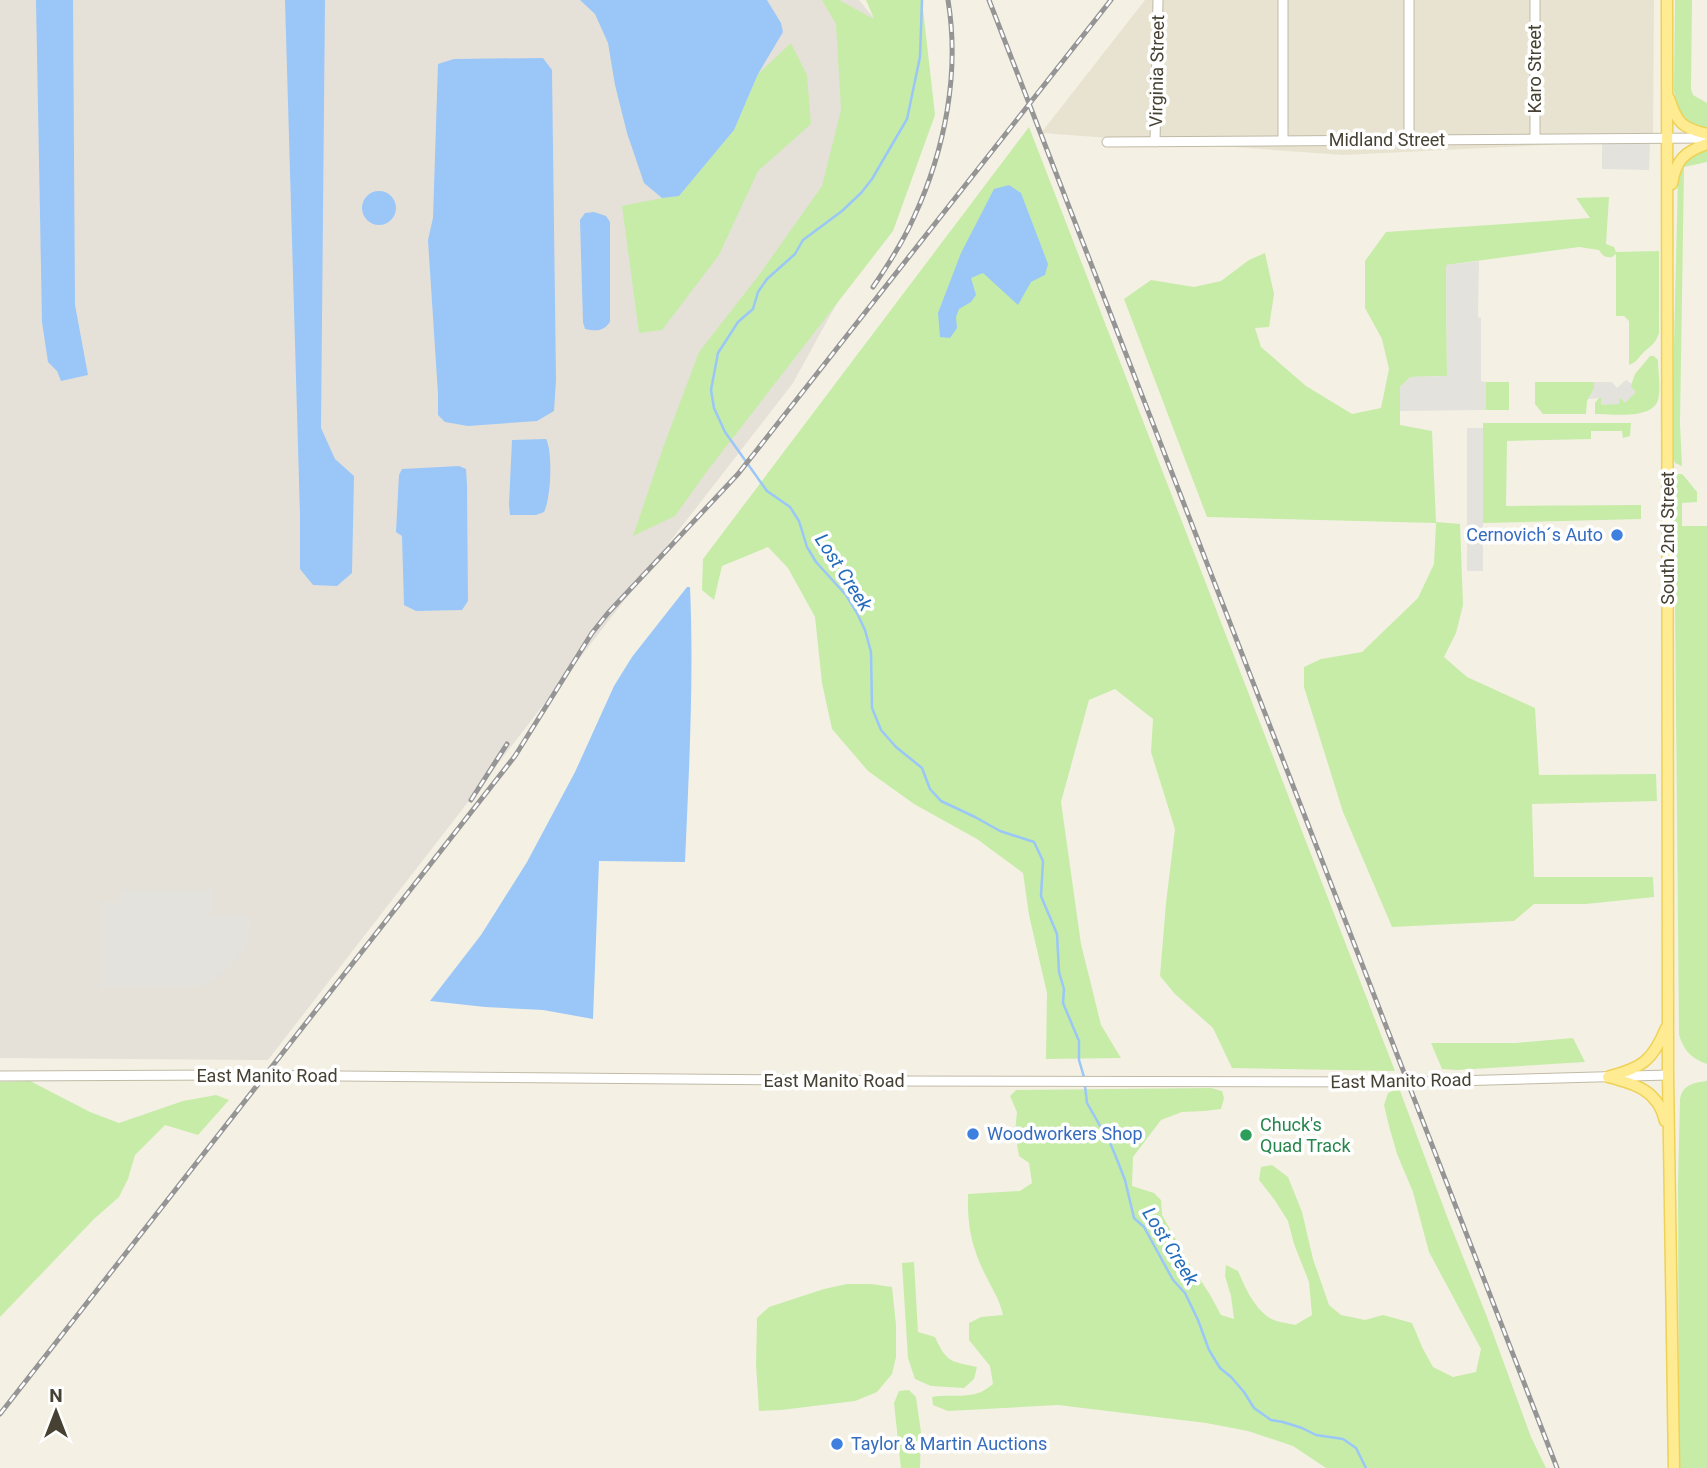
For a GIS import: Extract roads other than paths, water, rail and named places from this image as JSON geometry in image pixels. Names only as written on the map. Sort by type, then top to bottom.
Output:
[{"type":"main road","name":"South 2nd Street","points":[[1667,0],[1668,1075],[1674,1468]]},
{"type":"main road","points":[[1666,89],[1678,121],[1707,136]]},
{"type":"main road","points":[[1667,225],[1674,171],[1688,153],[1707,144]]},
{"type":"main road","points":[[1608,1077],[1630,1071],[1647,1061],[1657,1049],[1668,1023]]},
{"type":"main road","points":[[1608,1077],[1639,1086],[1652,1096],[1664,1114],[1670,1137]]},
{"type":"street","name":"Virginia Street","points":[[1155,142],[1158,0]]},
{"type":"street","points":[[1283,0],[1283,141]]},
{"type":"street","points":[[1409,0],[1409,141]]},
{"type":"street","name":"Karo Street","points":[[1535,0],[1535,138]]},
{"type":"street","name":"Midland Street","points":[[1107,142],[1666,139],[1707,136]]},
{"type":"street","name":"East Manito Road","points":[[0,1076],[1418,1082],[1668,1075]]},
{"type":"water","points":[[36,0],[73,0],[75,305],[88,375],[61,381],[57,371],[48,362],[42,322]]},
{"type":"water","points":[[285,0],[325,0],[321,428],[335,459],[354,476],[352,573],[337,586],[313,585],[300,569]]},
{"type":"water","points":[[580,0],[767,0],[781,23],[783,32],[758,74],[734,130],[679,196],[662,198],[644,183],[627,133],[608,43],[595,14]]},
{"type":"water","points":[[543,58],[552,70],[556,380],[554,411],[537,421],[468,426],[445,422],[438,415],[428,240],[433,218],[438,64],[454,59]]},
{"type":"water","points":[[1009,185],[1021,193],[1048,264],[1045,275],[1031,282],[1018,305],[983,273],[971,278],[976,295],[971,302],[959,309],[956,317],[957,328],[950,338],[940,337],[938,313],[961,253],[994,189]]},
{"type":"water","points":[[379,191],[391,196],[396,208],[391,220],[379,225],[367,220],[362,208],[367,196]]},
{"type":"water","points":[[594,212],[606,216],[610,222],[610,322],[605,328],[596,330],[585,329],[583,322],[580,220],[585,213]]},
{"type":"water","points":[[546,439],[550,454],[550,475],[544,512],[536,515],[510,515],[512,440]]},
{"type":"water","points":[[459,466],[466,469],[468,601],[462,610],[416,611],[404,605],[402,536],[396,532],[399,475],[402,469]]},
{"type":"water","points":[[687,587],[690,587],[691,690],[685,862],[599,861],[593,1019],[543,1010],[430,1001],[481,935],[527,862],[575,772],[614,686],[632,657]]},
{"type":"waterway","name":"Lost Creek","points":[[922,0],[920,57],[907,119],[861,193],[803,240],[795,254],[767,279],[758,292],[753,309],[738,322],[718,353],[711,390],[714,408],[725,432],[767,491],[790,507],[799,521],[807,547],[816,562],[846,595],[857,613],[871,652],[872,708],[881,730],[896,747],[922,768],[930,789],[941,801],[1000,831],[1034,842],[1043,861],[1041,896],[1057,934],[1059,972],[1064,989],[1063,1003],[1079,1041],[1079,1060],[1087,1103],[1118,1162],[1134,1218],[1144,1227],[1173,1280],[1185,1293],[1209,1350],[1220,1368],[1244,1392],[1254,1408],[1271,1420],[1302,1428],[1316,1435],[1343,1439],[1356,1448],[1366,1468]]},
{"type":"railway","points":[[873,287],[914,217],[942,138],[951,83],[948,0]]},
{"type":"railway","points":[[989,0],[1557,1468]]},
{"type":"railway","points":[[0,1414],[515,756],[592,633],[738,474],[1111,0]]},
{"type":"railway","points":[[471,800],[507,744]]},
{"type":"place","name":"Cernovich´s Auto","points":[[1617,535]]},
{"type":"place","name":"Woodworkers Shop","points":[[973,1134]]},
{"type":"place","name":"Chuck's Quad Track","points":[[1246,1135]]},
{"type":"place","name":"Taylor & Martin Auctions","points":[[837,1444]]}]
